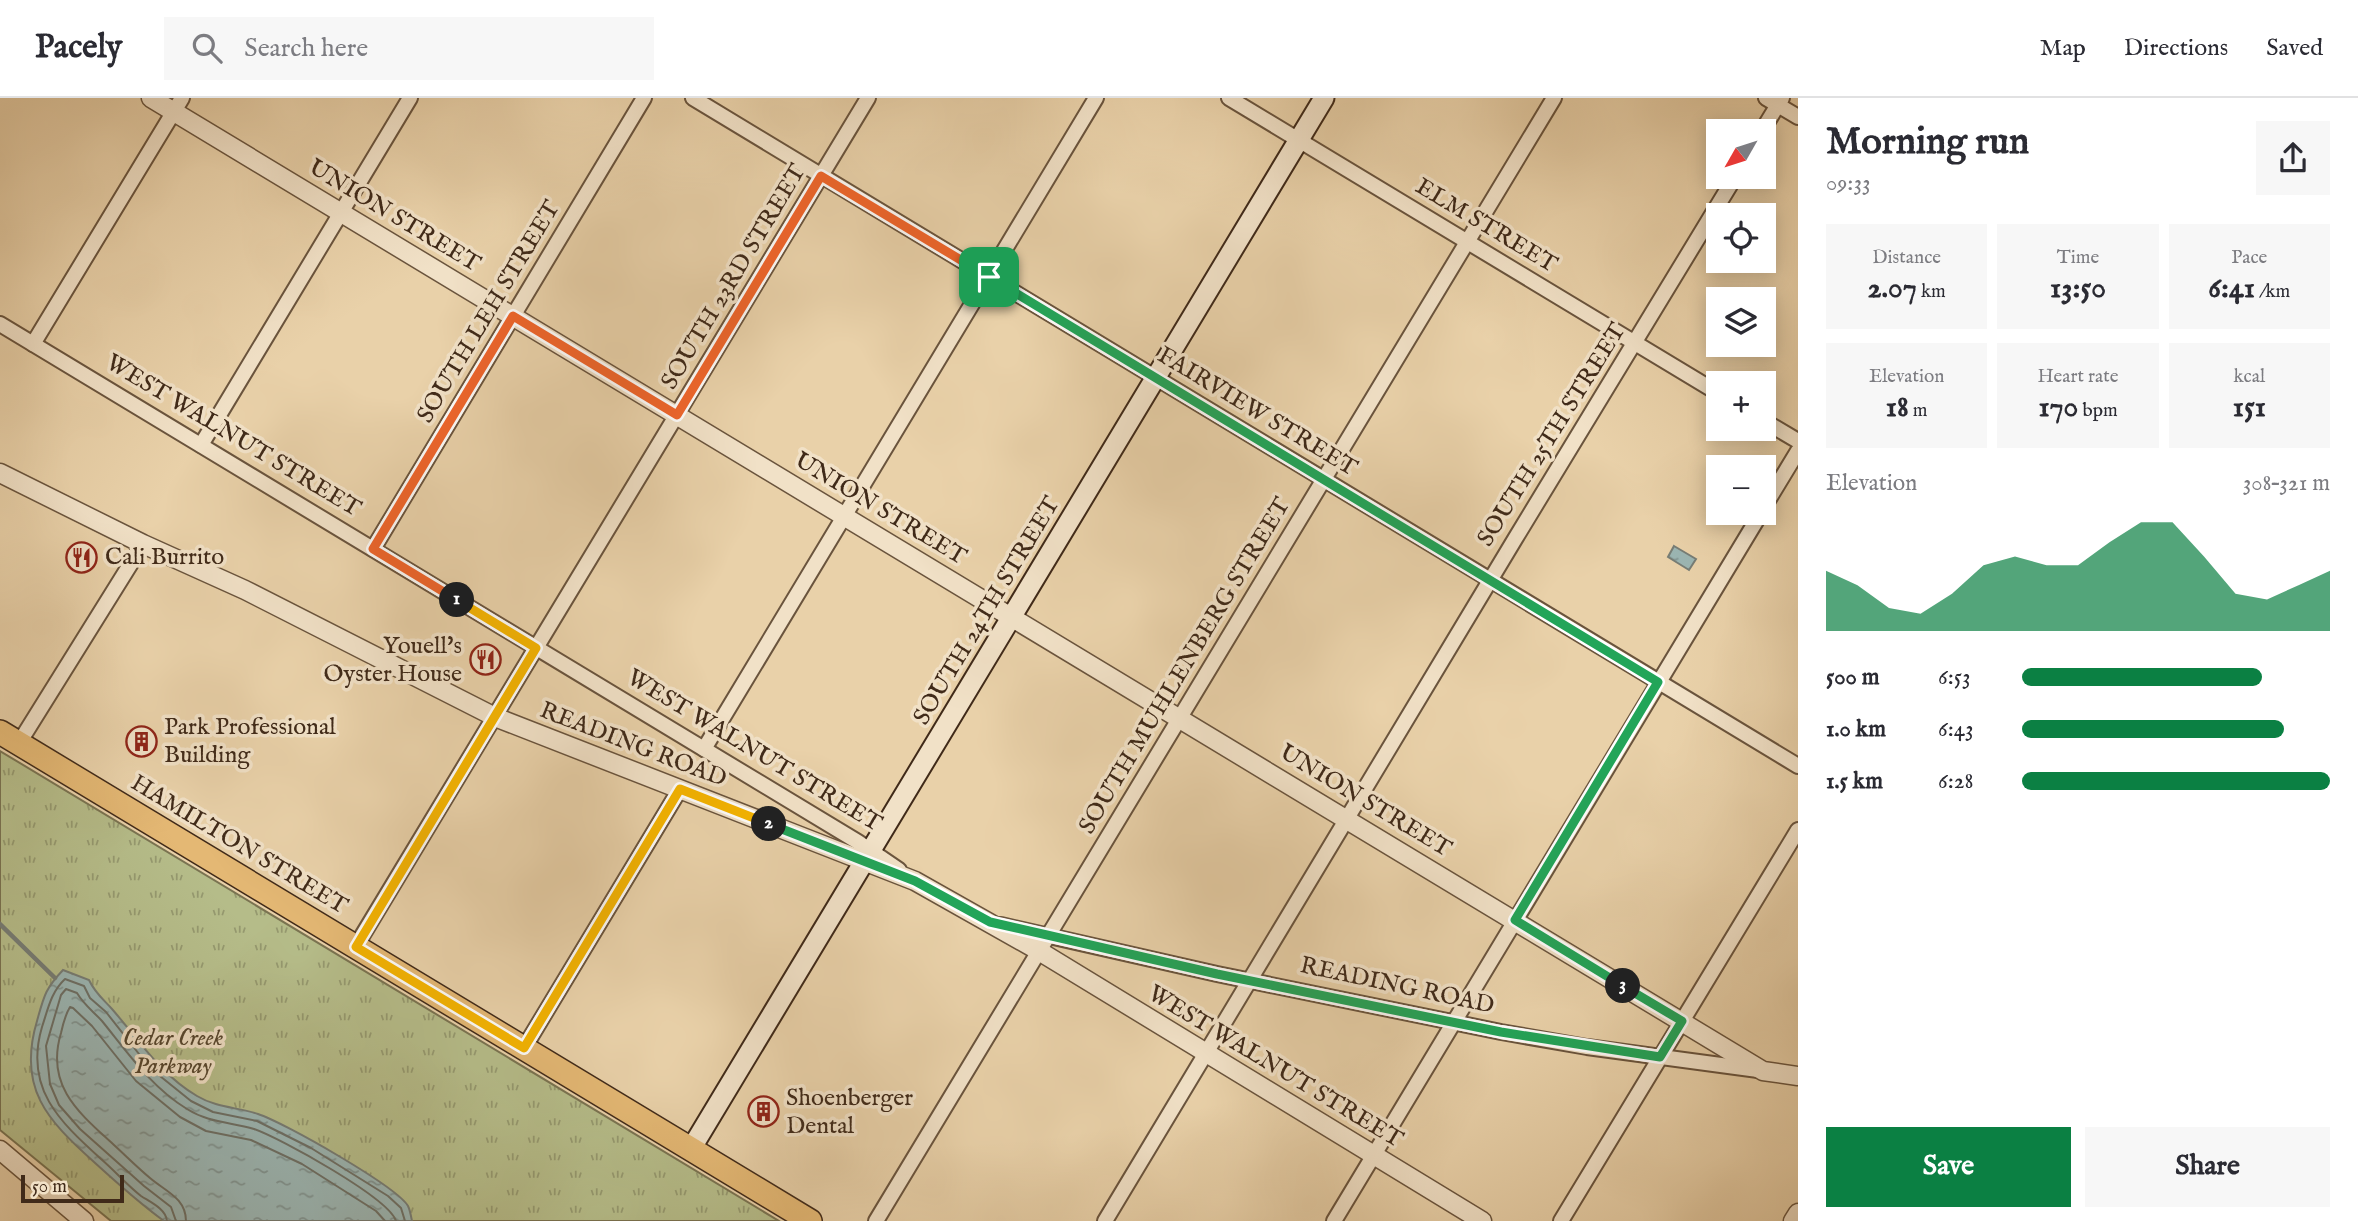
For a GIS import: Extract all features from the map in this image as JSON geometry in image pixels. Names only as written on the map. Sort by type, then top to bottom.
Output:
[{"type":"main road","name":"SOUTH 24TH STREET","points":[[691,1149],[1324,98]]},
{"type":"main road","name":"HAMILTON STREET","points":[[10,737],[810,1221]]},
{"type":"street","name":"UNION STREET","points":[[151,98],[178,105],[341,213],[1763,1071]]},
{"type":"street","points":[[201,445],[410,98]]},
{"type":"street","name":"SOUTH LEH STREET","points":[[373,549],[643,98]]},
{"type":"street","name":"FAIRVIEW STREET","points":[[693,98],[1798,766]]},
{"type":"street","name":"SOUTH 23RD STREET","points":[[356,947],[868,98]]},
{"type":"street","points":[[704,749],[1096,98]]},
{"type":"street","name":"ELM STREET","points":[[1229,98],[1706,386]]},
{"type":"street","name":"SOUTH MUHLENBERG STREET","points":[[876,1221],[1554,98]]},
{"type":"street","points":[[1767,119],[1775,101],[1798,117]]},
{"type":"street","points":[[33,344],[178,105]]},
{"type":"street","name":"SOUTH 25TH STREET","points":[[1105,1221],[1728,189]]},
{"type":"street","name":"WEST WALNUT STREET","points":[[0,324],[704,749],[868,856]]},
{"type":"street","points":[[1776,428],[1798,441]]},
{"type":"street","points":[[1776,487],[1798,451]]},
{"type":"street","name":"READING ROAD","points":[[0,473],[143,544],[245,590],[495,717],[680,789],[868,856],[915,881]]},
{"type":"street","points":[[1334,1221],[1753,525]]},
{"type":"street","points":[[10,737],[143,544]]},
{"type":"street","points":[[524,1048],[680,789]]},
{"type":"street","points":[[1562,1221],[1798,830]]},
{"type":"street","name":"WEST WALNUT STREET","points":[[915,881],[990,922],[1043,944],[1206,1054],[1482,1221]]},
{"type":"street","name":"READING ROAD","points":[[1043,944],[1250,981],[1553,1042],[1798,1076]]},
{"type":"street","points":[[0,1150],[84,1221]]},
{"type":"street","points":[[1793,1221],[1798,1213]]},
{"type":"green space","name":"Cedar Creek Parkway","points":[[0,751],[779,1221],[111,1221],[0,1130]]},
{"type":"water","points":[[1674,546],[1696,559],[1689,570],[1668,557]]},
{"type":"water","points":[[63,970],[89,980],[151,1056],[184,1088],[212,1103],[271,1119],[313,1141],[383,1184],[408,1206],[412,1221],[164,1221],[77,1147],[62,1132],[40,1101],[31,1065],[32,1045],[41,1005],[52,982]]},
{"type":"waterway","points":[[0,924],[55,978]]},
{"type":"place","name":"Cali Burrito","points":[[82,557]]},
{"type":"place","name":"Youell's Oyster House","points":[[485,660]]},
{"type":"place","name":"Park Professional Building","points":[[141,741]]},
{"type":"place","name":"Shoenberger Dental","points":[[763,1112]]},
{"type":"route","points":[[821,176],[989,277],[1658,682],[1515,920],[1682,1021],[1660,1057],[1501,1032],[1217,974],[990,922],[915,881],[680,789],[524,1048],[356,947],[536,648],[373,549],[513,316],[677,415],[821,176]]}]
